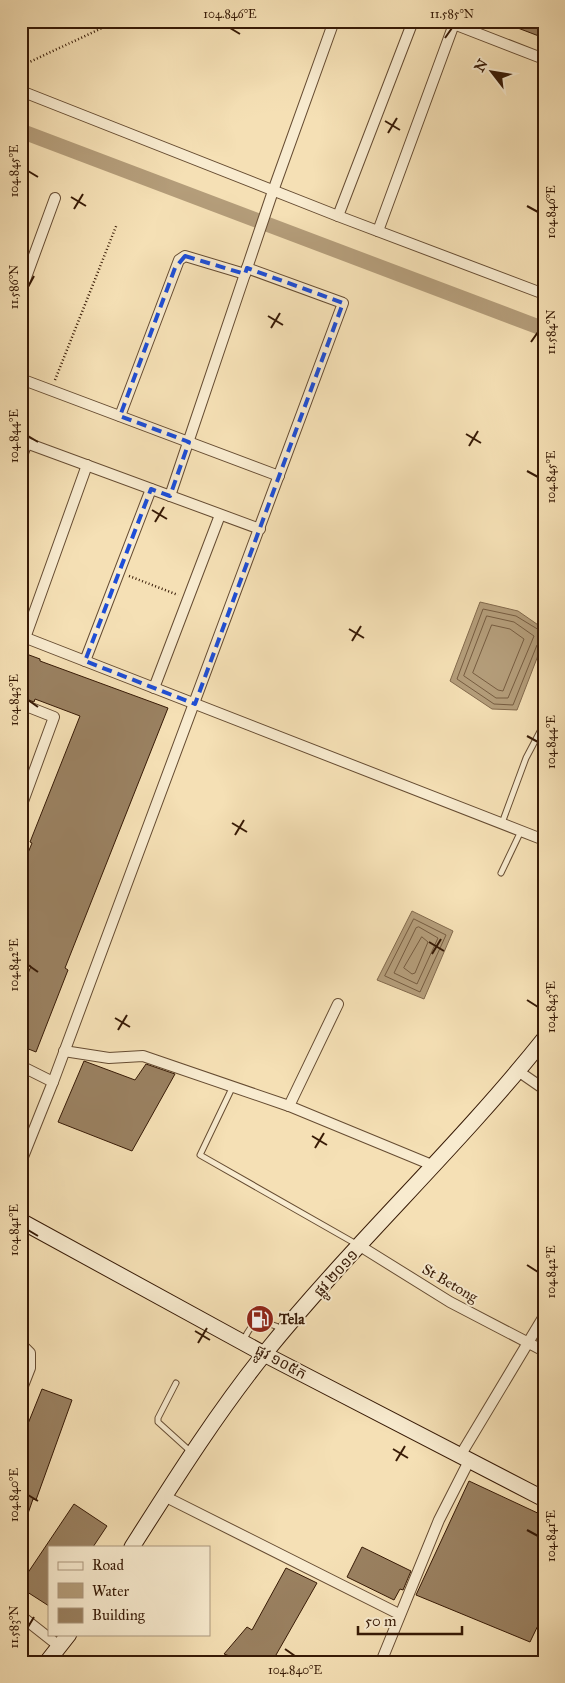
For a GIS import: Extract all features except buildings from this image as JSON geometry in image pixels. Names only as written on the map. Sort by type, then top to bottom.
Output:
[{"type":"main road","name":"ផ្លូវ ២០១១","points":[[133,1546],[193,1453],[264,1354],[518,1071],[544,1039]]},
{"type":"main road","name":"ផ្លូវ ១០៥ក","points":[[21,1221],[264,1354],[544,1500]]},
{"type":"main road","points":[[47,1662],[68,1636]]},
{"type":"street","points":[[170,496],[273,191],[334,21]]},
{"type":"street","points":[[338,216],[413,21]]},
{"type":"street","points":[[378,231],[450,22],[544,59]]},
{"type":"street","points":[[21,91],[273,191],[544,294]]},
{"type":"street","points":[[21,291],[56,198]]},
{"type":"street","points":[[21,1162],[53,1082],[195,704],[343,303],[246,271],[185,256],[179,260],[120,416]]},
{"type":"street","points":[[21,379],[279,476]]},
{"type":"street","points":[[21,458],[24,442],[260,530]]},
{"type":"street","points":[[87,465],[23,637],[544,840]]},
{"type":"street","points":[[85,661],[152,489]]},
{"type":"street","points":[[154,688],[220,515]]},
{"type":"street","points":[[21,704],[54,716],[21,807]]},
{"type":"street","points":[[289,1106],[338,1004]]},
{"type":"street","points":[[64,1051],[109,1058],[143,1056],[233,1085],[289,1106],[432,1165]]},
{"type":"street","points":[[21,1066],[53,1082]]},
{"type":"street","points":[[518,1071],[544,1089]]},
{"type":"street","name":"St Betong","points":[[360,1246],[450,1302],[544,1351]]},
{"type":"street","points":[[381,1662],[465,1458],[544,1316]]},
{"type":"street","points":[[21,1344],[30,1353],[30,1368],[21,1391]]},
{"type":"street","points":[[164,1496],[400,1614]]},
{"type":"street","points":[[21,1616],[60,1646]]},
{"type":"lane","points":[[502,824],[526,758],[544,724]]},
{"type":"lane","points":[[501,873],[520,831]]},
{"type":"lane","points":[[233,1085],[200,1155],[360,1246]]},
{"type":"lane","points":[[244,1342],[248,1331],[259,1322],[266,1322],[285,1331]]},
{"type":"lane","points":[[176,1383],[158,1418],[158,1422],[193,1453]]},
{"type":"path","points":[[21,66],[118,21]]},
{"type":"path","points":[[51,390],[116,224]]},
{"type":"path","points":[[119,572],[188,599]]},
{"type":"highlighted area","points":[[185,256],[245,274],[247,268],[343,303],[195,704],[85,661],[151,489],[170,496],[189,442],[120,416],[175,268]]},
{"type":"water","points":[[480,602],[518,611],[544,629],[544,640],[517,710],[492,709],[450,681]]},
{"type":"water","points":[[412,911],[453,931],[424,999],[377,980]]},
{"type":"waterway","points":[[21,131],[544,329]]},
{"type":"place","name":"Tela","points":[[260,1319]]}]
